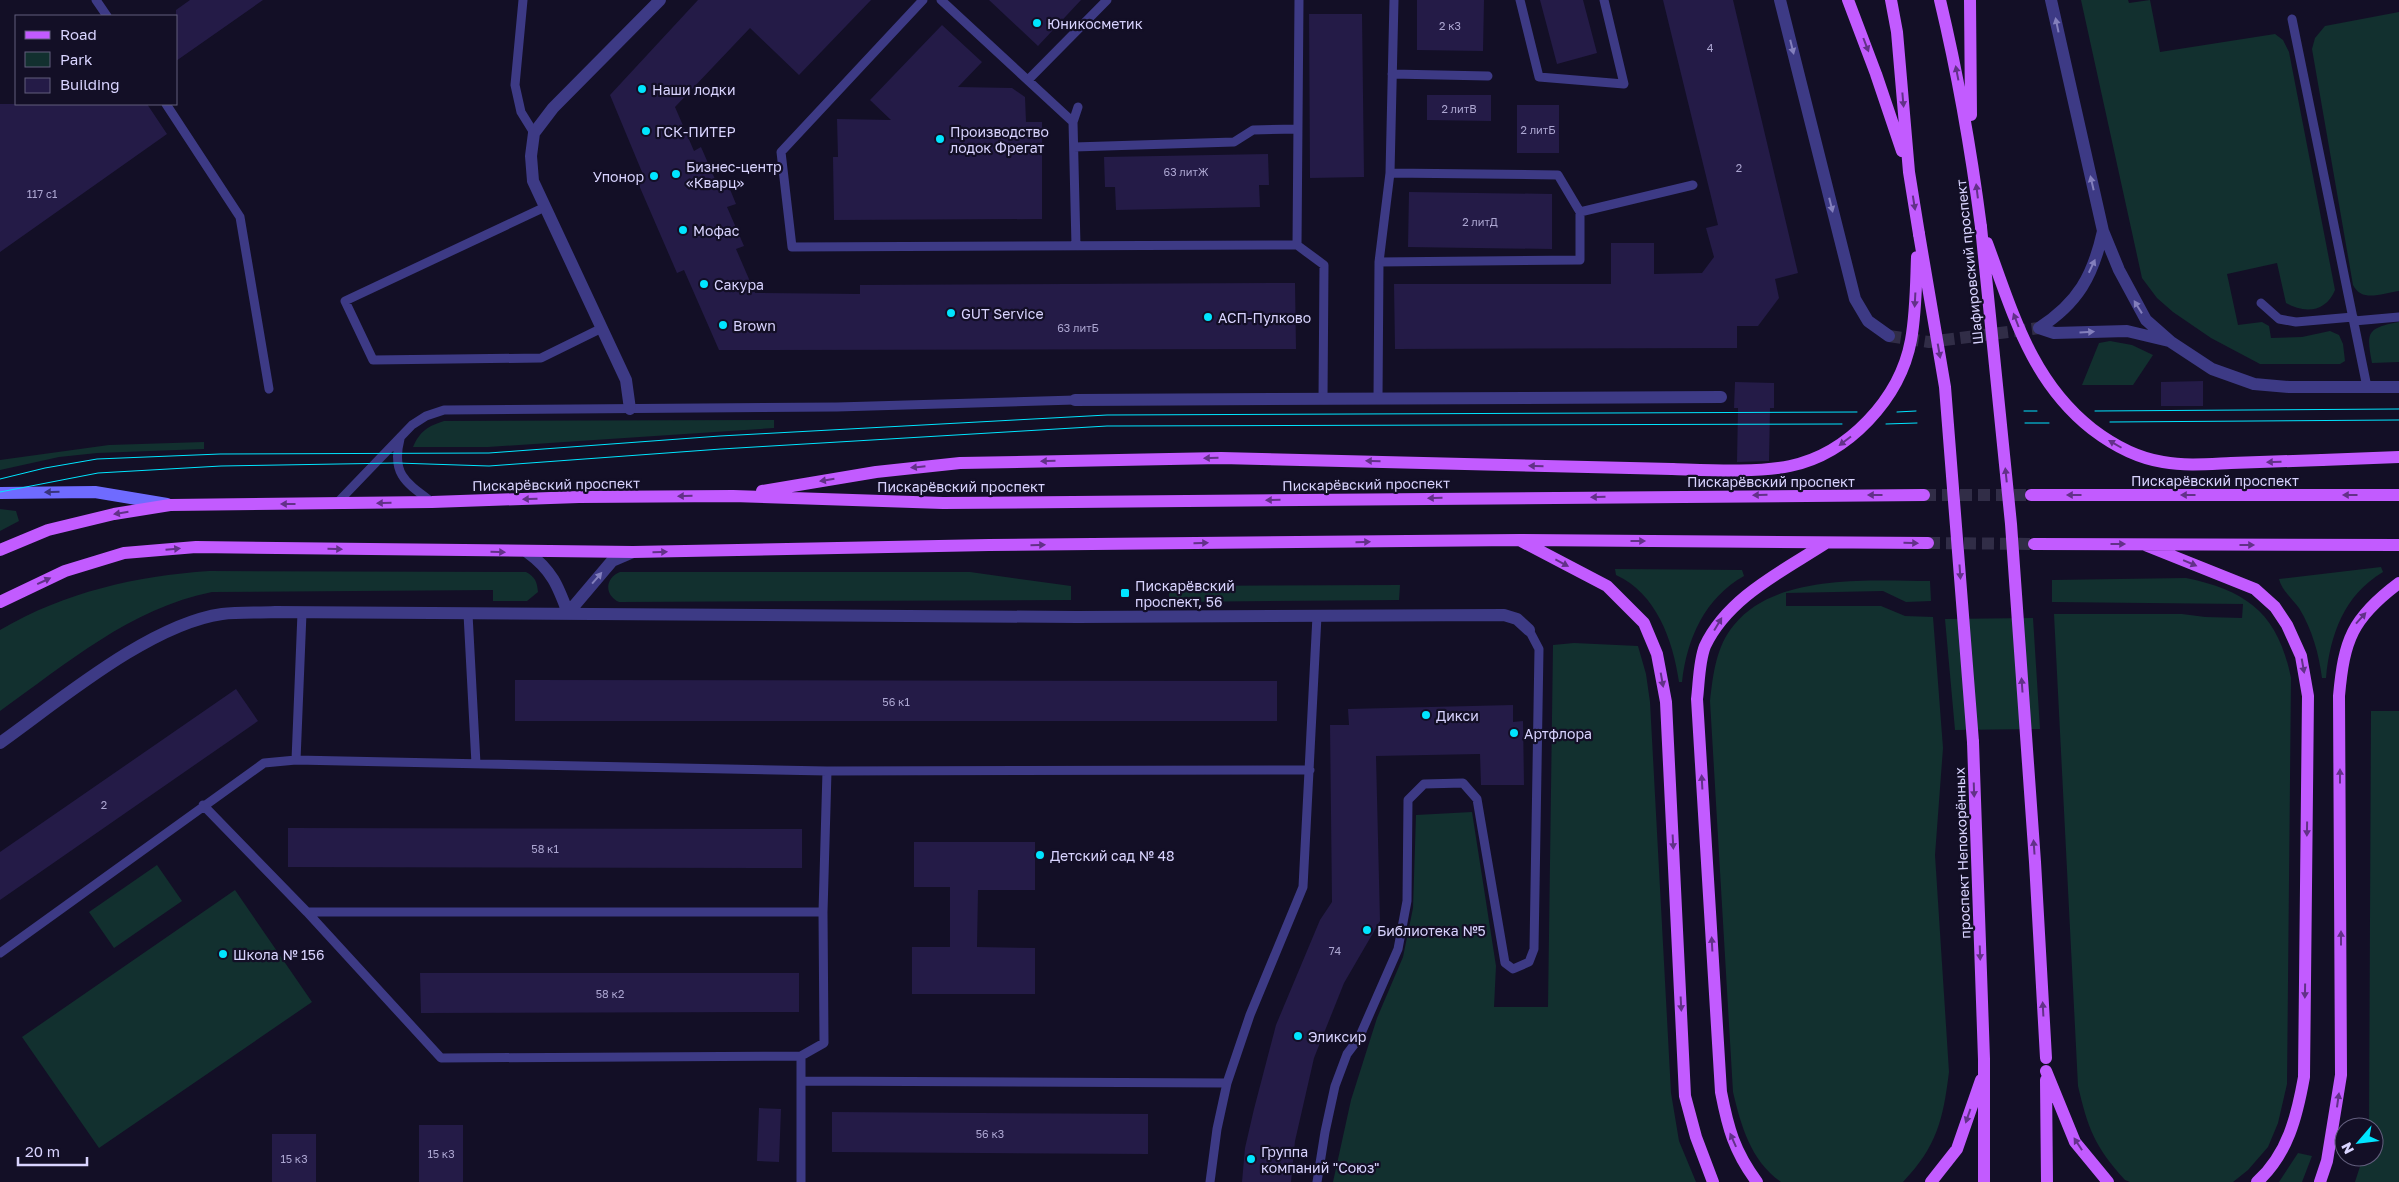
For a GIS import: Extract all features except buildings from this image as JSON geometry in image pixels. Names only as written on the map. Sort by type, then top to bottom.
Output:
[{"type":"main road","points":[[1848,0],[1876,74],[1909,172]]},
{"type":"main road","points":[[733,496],[876,472],[960,463],[1221,458],[1672,469],[1789,466],[1821,456],[1848,440],[1882,403],[1903,365],[1910,342],[1919,234],[1909,172],[1897,32],[1891,0]]},
{"type":"main road","name":"Шафировский проспект","points":[[1940,0],[1972,155],[2011,524],[2034,852],[2046,1071]]},
{"type":"main road","points":[[1970,0],[1972,155]]},
{"type":"main road","points":[[1981,227],[2019,328],[2039,371],[2057,397],[2102,436],[2121,448],[2143,457],[2189,465],[2399,458]]},
{"type":"main road","name":"проспект Непокорённых","points":[[1919,234],[1945,387],[1973,742],[1984,1065],[1984,1182]]},
{"type":"main road","name":"Пискарёвский проспект","points":[[0,493],[94,492],[170,505],[733,496],[953,503],[1924,495]]},
{"type":"main road","name":"Пискарёвский проспект","points":[[2030,495],[2399,495]]},
{"type":"main road","points":[[0,550],[48,530],[114,514],[170,505]]},
{"type":"main road","points":[[1519,540],[1607,586],[1644,623],[1657,654],[1666,702],[1685,1096],[1696,1137],[1713,1182]]},
{"type":"main road","points":[[0,602],[65,571],[124,553],[196,547],[634,552],[990,545],[1519,540],[1928,543]]},
{"type":"main road","points":[[1756,1182],[1745,1166],[1729,1134],[1721,1092],[1697,699],[1704,648],[1722,617],[1756,588],[1827,542]]},
{"type":"main road","points":[[2034,544],[2399,545]]},
{"type":"main road","points":[[2145,545],[2254,589],[2275,607],[2287,625],[2301,656],[2308,696],[2304,1077],[2297,1114],[2284,1150],[2266,1174],[2257,1182]]},
{"type":"main road","points":[[2320,1182],[2327,1161],[2341,1075],[2339,696],[2342,658],[2355,625],[2380,597],[2399,583]]},
{"type":"main road","points":[[1931,1182],[1957,1149],[1984,1065]]},
{"type":"main road","points":[[2046,1071],[2047,1182]]},
{"type":"main road","points":[[2046,1071],[2075,1142],[2108,1182]]},
{"type":"street","points":[[630,410],[626,380],[533,181],[531,156],[534,133],[552,108],[660,0]]},
{"type":"street","points":[[1780,0],[1854,299],[1868,321],[1890,336]]},
{"type":"street","points":[[2051,0],[2103,231],[2131,296],[2146,320],[2172,342],[2212,369],[2254,384],[2289,387],[2399,386]]},
{"type":"street","points":[[2103,231],[2098,253],[2077,296],[2061,314],[2039,328],[2054,333],[2127,331],[2172,342]]},
{"type":"street","points":[[1075,400],[1721,397]]},
{"type":"street","points":[[527,552],[544,564],[558,585],[568,614]]},
{"type":"street","points":[[568,614],[612,561],[634,552]]},
{"type":"street","points":[[0,743],[147,642],[196,620],[221,614],[1504,615],[1517,619],[1529,630]]},
{"type":"lane","points":[[96,0],[106,15]]},
{"type":"lane","points":[[523,0],[515,85],[521,112],[534,133]]},
{"type":"lane","points":[[923,0],[782,152],[792,247],[1297,245],[1324,265],[1323,399]]},
{"type":"lane","points":[[941,0],[1073,122]]},
{"type":"lane","points":[[1028,80],[1107,0]]},
{"type":"lane","points":[[1297,245],[1299,0]]},
{"type":"lane","points":[[1378,398],[1379,262],[1390,173],[1394,0]]},
{"type":"lane","points":[[1520,0],[1539,77],[1624,84],[1604,0]]},
{"type":"lane","points":[[2292,19],[2354,319],[2366,387]]},
{"type":"lane","points":[[1392,74],[1488,76]]},
{"type":"lane","points":[[167,105],[240,217],[270,389]]},
{"type":"lane","points":[[1076,246],[1073,122],[1078,106]]},
{"type":"lane","points":[[1074,147],[1234,142],[1253,130],[1298,129]]},
{"type":"lane","points":[[1379,262],[1580,260],[1580,212],[1558,176],[1390,173]]},
{"type":"lane","points":[[1580,212],[1693,185]]},
{"type":"lane","points":[[545,207],[345,301],[373,360],[541,358],[602,328]]},
{"type":"lane","points":[[2261,303],[2279,319],[2296,322],[2399,318]]},
{"type":"lane","points":[[336,503],[412,425],[426,416],[444,410],[837,407],[1075,400]]},
{"type":"lane","points":[[400,438],[397,458],[400,474],[408,485],[432,502]]},
{"type":"lane","points":[[296,760],[302,613]]},
{"type":"lane","points":[[468,614],[476,764]]},
{"type":"lane","points":[[1210,1182],[1217,1129],[1228,1083],[1250,1015],[1304,887],[1317,616]]},
{"type":"lane","points":[[1317,1182],[1335,1086],[1347,1054],[1359,1038],[1398,949],[1407,901],[1408,800],[1424,784],[1462,783],[1477,799],[1505,963],[1513,969],[1529,962],[1534,949],[1539,649],[1529,630]]},
{"type":"lane","points":[[0,953],[264,762],[296,760],[827,771],[1310,770]]},
{"type":"lane","points":[[203,805],[307,912],[441,1058],[801,1056],[824,1043],[823,912],[827,771]]},
{"type":"lane","points":[[307,912],[823,912]]},
{"type":"lane","points":[[801,1056],[801,1182]]},
{"type":"lane","points":[[801,1081],[1228,1083]]},
{"type":"green space","points":[[2081,0],[2128,0],[2129,3],[2150,0],[2160,52],[2275,34],[2283,40],[2289,52],[2335,290],[2321,307],[2307,310],[2300,309],[2286,303],[2277,263],[2227,274],[2238,325],[2262,322],[2269,326],[2271,338],[2302,337],[2330,331],[2339,335],[2343,344],[2345,361],[2340,364],[2260,364],[2211,338],[2173,312],[2157,298],[2142,278]]},
{"type":"green space","points":[[2399,12],[2399,291],[2373,296],[2362,294],[2353,285],[2312,49],[2315,38],[2325,26]]},
{"type":"green space","points":[[2399,322],[2399,362],[2372,363],[2369,344],[2371,333],[2380,327]]},
{"type":"green space","points":[[2110,341],[2132,345],[2153,355],[2133,385],[2082,385],[2099,343]]},
{"type":"green space","points":[[774,420],[774,428],[488,447],[413,447],[425,430],[444,421]]},
{"type":"green space","points":[[204,442],[204,449],[97,453],[59,457],[0,470],[0,460],[109,445]]},
{"type":"green space","points":[[0,509],[16,511],[19,521],[0,531]]},
{"type":"green space","points":[[2381,567],[2383,572],[2358,592],[2341,618],[2331,647],[2326,678],[2322,678],[2317,651],[2308,624],[2299,608],[2282,587],[2279,579]]},
{"type":"green space","points":[[1615,569],[1742,570],[1744,576],[1730,585],[1719,596],[1700,621],[1688,650],[1682,682],[1679,682],[1667,634],[1652,606],[1642,593],[1616,575]]},
{"type":"green space","points":[[209,571],[526,572],[535,580],[538,592],[527,601],[493,601],[493,590],[212,592],[182,600],[127,624],[75,657],[0,711],[0,630],[50,605],[101,588],[155,577]]},
{"type":"green space","points":[[620,572],[970,572],[1071,586],[1071,600],[619,602],[611,595],[608,587],[611,578]]},
{"type":"green space","points":[[2186,578],[2227,590],[2243,598],[2257,609],[2278,637],[2291,678],[2287,1084],[2278,1123],[2268,1147],[2248,1170],[2233,1182],[2130,1182],[2125,1180],[2106,1157],[2094,1137],[2085,1114],[2078,1086],[2054,614],[2182,614],[2242,618],[2243,604],[2052,602],[2052,580]]},
{"type":"green space","points":[[1853,581],[1930,581],[1931,601],[1906,602],[1883,591],[1786,593],[1786,606],[1881,606],[1905,616],[1933,617],[1943,748],[1935,855],[1949,1072],[1941,1118],[1924,1156],[1903,1182],[1781,1182],[1762,1164],[1749,1142],[1733,1092],[1710,701],[1716,661],[1723,642],[1734,625],[1752,608],[1774,596],[1799,588]]},
{"type":"green space","points":[[1400,585],[1399,600],[1169,602],[1169,586]]},
{"type":"green space","points":[[2033,618],[2040,729],[1955,730],[1945,619]]},
{"type":"green space","points":[[1574,643],[1638,646],[1646,674],[1650,702],[1671,1093],[1679,1141],[1696,1182],[1333,1182],[1351,1100],[1377,1018],[1403,957],[1413,908],[1416,815],[1472,812],[1496,966],[1494,1007],[1548,1007],[1553,645]]},
{"type":"green space","points":[[2371,711],[2399,711],[2399,1182],[2355,1182],[2360,1167],[2384,1167],[2384,1117],[2369,1117]]},
{"type":"green space","points":[[157,865],[182,901],[114,948],[89,912]]},
{"type":"green space","points":[[235,890],[312,1002],[99,1148],[22,1037]]},
{"type":"green space","points":[[2298,1153],[2312,1156],[2302,1182],[2279,1182]]},
{"type":"tunnel","points":[[1889,336],[1929,342],[2039,328]]},
{"type":"tunnel","points":[[1924,495],[2031,495]]},
{"type":"tunnel","points":[[1928,543],[2034,544]]},
{"type":"tram line","points":[[2095,411],[2399,409]]},
{"type":"tram line","points":[[1897,412],[1916,411]]},
{"type":"tram line","points":[[2024,411],[2037,411]]},
{"type":"tram line","points":[[0,479],[45,468],[97,459],[220,454],[489,453],[720,436],[1107,415],[1857,412]]},
{"type":"tram line","points":[[2110,422],[2399,420]]},
{"type":"tram line","points":[[1886,424],[1917,423]]},
{"type":"tram line","points":[[2025,423],[2049,423]]},
{"type":"tram line","points":[[0,492],[98,473],[221,466],[397,463],[489,466],[721,449],[1107,426],[1842,424]]},
{"type":"place","name":"Юникосметик","points":[[1037,23]]},
{"type":"place","name":"Наши лодки","points":[[642,89]]},
{"type":"place","name":"ГСК-ПИТЕР","points":[[646,131]]},
{"type":"place","name":"Производство лодок Фрегат","points":[[940,139]]},
{"type":"place","name":"Бизнес-центр «Кварц»","points":[[676,174]]},
{"type":"place","name":"Упонор","points":[[654,176]]},
{"type":"place","name":"Мофас","points":[[683,230]]},
{"type":"place","name":"Сакура","points":[[704,284]]},
{"type":"place","name":"GUT Service","points":[[951,313]]},
{"type":"place","name":"АСП-Пулково","points":[[1208,317]]},
{"type":"place","name":"Brown","points":[[723,325]]},
{"type":"place","name":"Пискарёвский проспект, 56","points":[[1125,593]]},
{"type":"place","name":"Дикси","points":[[1426,715]]},
{"type":"place","name":"Артфлора","points":[[1514,733]]},
{"type":"place","name":"Детский сад № 48","points":[[1040,855]]},
{"type":"place","name":"Библиотека №5","points":[[1367,930]]},
{"type":"place","name":"Школа № 156","points":[[223,954]]},
{"type":"place","name":"Эликсир","points":[[1298,1036]]},
{"type":"place","name":"Группа компаний \"Союз\"","points":[[1251,1159]]}]
